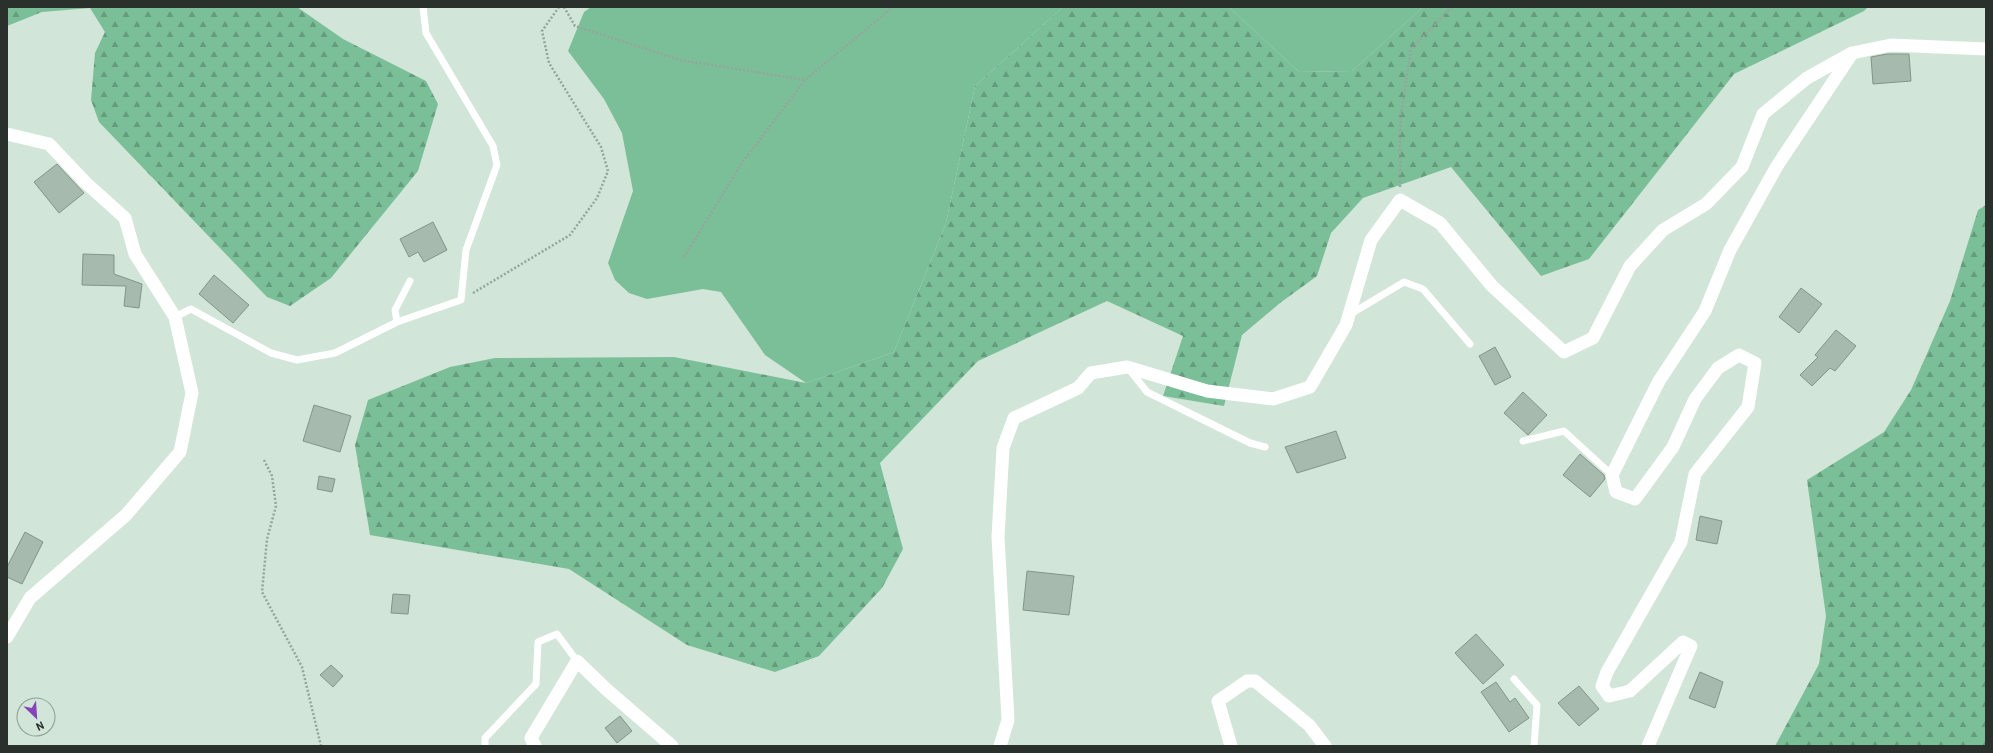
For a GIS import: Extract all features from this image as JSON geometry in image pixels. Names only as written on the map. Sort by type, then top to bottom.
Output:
[{"type":"street","points":[[1000,746],[1008,720],[998,537],[1003,448],[1014,418],[1078,388],[1091,373],[1127,368],[1207,390],[1273,399],[1310,388],[1346,325],[1371,240],[1400,200],[1440,223],[1492,286],[1564,352],[1593,338],[1630,266],[1662,230],[1706,204],[1742,167],[1763,114],[1807,78],[1852,53],[1891,45],[1986,49]]},
{"type":"street","points":[[1648,746],[1691,646],[1683,642],[1630,691],[1608,696],[1602,686],[1607,672],[1681,542],[1696,474],[1748,407],[1755,363],[1739,355],[1718,368],[1695,399],[1673,447],[1635,499],[1616,492],[1612,475],[1659,381],[1705,311],[1730,250],[1777,166],[1852,53]]},
{"type":"street","points":[[7,134],[49,144],[85,182],[125,218],[135,254],[174,318],[192,393],[180,452],[126,514],[30,598],[7,638]]},
{"type":"street","points":[[535,746],[531,738],[577,660],[606,688],[672,746]]},
{"type":"street","points":[[1231,746],[1218,701],[1247,681],[1255,681],[1309,725],[1325,746]]},
{"type":"lane","points":[[174,318],[191,309],[271,353],[297,360],[335,353],[397,322],[461,300],[466,250],[497,165],[493,146],[426,33],[423,7]]},
{"type":"lane","points":[[397,322],[395,310],[410,281]]},
{"type":"lane","points":[[1349,316],[1404,282],[1423,289],[1470,344]]},
{"type":"lane","points":[[1127,368],[1147,392],[1250,443],[1265,447]]},
{"type":"lane","points":[[1523,441],[1564,431],[1612,475]]},
{"type":"lane","points":[[485,746],[485,738],[536,684],[538,642],[557,634],[577,660]]},
{"type":"lane","points":[[1514,679],[1537,705],[1534,746]]},
{"type":"path","points":[[461,300],[570,235],[597,198],[608,171],[601,147],[549,63],[542,31],[560,7]]},
{"type":"path","points":[[564,7],[575,26],[680,60],[806,80]]},
{"type":"path","points":[[684,257],[742,163],[806,80],[893,7]]},
{"type":"path","points":[[1400,200],[1400,121],[1411,49],[1452,7]]},
{"type":"path","points":[[264,460],[272,476],[276,506],[267,539],[262,592],[302,667],[321,746]]},
{"type":"green space","points":[[7,7],[297,7],[343,39],[426,81],[438,104],[418,171],[331,278],[290,306],[267,297],[99,122],[91,100],[95,53],[105,32],[90,8],[42,12],[7,26]]},
{"type":"green space","points":[[591,7],[1063,7],[975,86],[946,223],[894,352],[806,383],[765,355],[721,292],[703,289],[647,299],[629,293],[615,280],[608,263],[633,191],[622,133],[604,99],[568,51],[584,12]]},
{"type":"green space","points":[[1063,7],[1229,7],[1299,72],[1352,71],[1423,7],[1868,7],[1864,11],[1734,74],[1589,259],[1541,276],[1451,167],[1363,198],[1331,233],[1317,276],[1280,303],[1242,335],[1224,406],[1163,396],[1183,336],[1107,301],[978,361],[880,463],[903,549],[882,588],[819,656],[775,672],[687,645],[569,569],[370,535],[355,445],[368,400],[450,367],[495,358],[674,357],[806,383],[894,352],[946,223],[975,86]]},
{"type":"green space","points":[[1229,7],[1423,7],[1352,71],[1299,72]]},
{"type":"green space","points":[[1986,205],[1986,746],[1775,746],[1819,664],[1826,616],[1807,480],[1884,432],[1911,390],[1950,301],[1978,210]]},
{"type":"building","points":[[1887,54],[1909,54],[1911,81],[1873,84],[1871,57]]},
{"type":"building","points":[[57,164],[84,193],[59,213],[34,182]]},
{"type":"building","points":[[433,222],[447,250],[424,262],[418,252],[409,257],[400,239]]},
{"type":"building","points":[[83,254],[114,255],[114,274],[142,284],[139,308],[124,306],[126,286],[82,285]]},
{"type":"building","points":[[214,275],[249,305],[233,323],[199,294]]},
{"type":"building","points":[[1801,288],[1822,304],[1799,333],[1779,317]]},
{"type":"building","points":[[1836,330],[1856,346],[1835,371],[1830,368],[1812,386],[1800,375],[1818,357],[1815,355]]},
{"type":"building","points":[[1495,347],[1511,377],[1495,385],[1479,356]]},
{"type":"building","points":[[1523,392],[1547,415],[1528,435],[1504,413]]},
{"type":"building","points":[[314,405],[351,416],[340,452],[303,441]]},
{"type":"building","points":[[1336,431],[1346,458],[1297,473],[1285,447]]},
{"type":"building","points":[[1580,454],[1604,475],[1605,479],[1590,497],[1563,475]]},
{"type":"building","points":[[319,476],[335,479],[332,492],[317,489]]},
{"type":"building","points":[[1700,516],[1722,521],[1717,544],[1696,540]]},
{"type":"building","points":[[25,532],[43,542],[22,584],[7,577],[7,567]]},
{"type":"building","points":[[1027,571],[1074,576],[1069,615],[1023,610]]},
{"type":"building","points":[[393,594],[410,595],[408,614],[391,613]]},
{"type":"building","points":[[1476,634],[1504,665],[1483,684],[1455,653]]},
{"type":"building","points":[[331,665],[343,676],[333,687],[320,675]]},
{"type":"building","points":[[1700,672],[1723,682],[1715,708],[1689,698]]},
{"type":"building","points":[[1496,682],[1510,702],[1515,698],[1529,718],[1509,732],[1481,692]]},
{"type":"building","points":[[1579,686],[1599,709],[1579,726],[1558,703]]},
{"type":"building","points":[[620,716],[632,731],[617,743],[605,728]]}]
